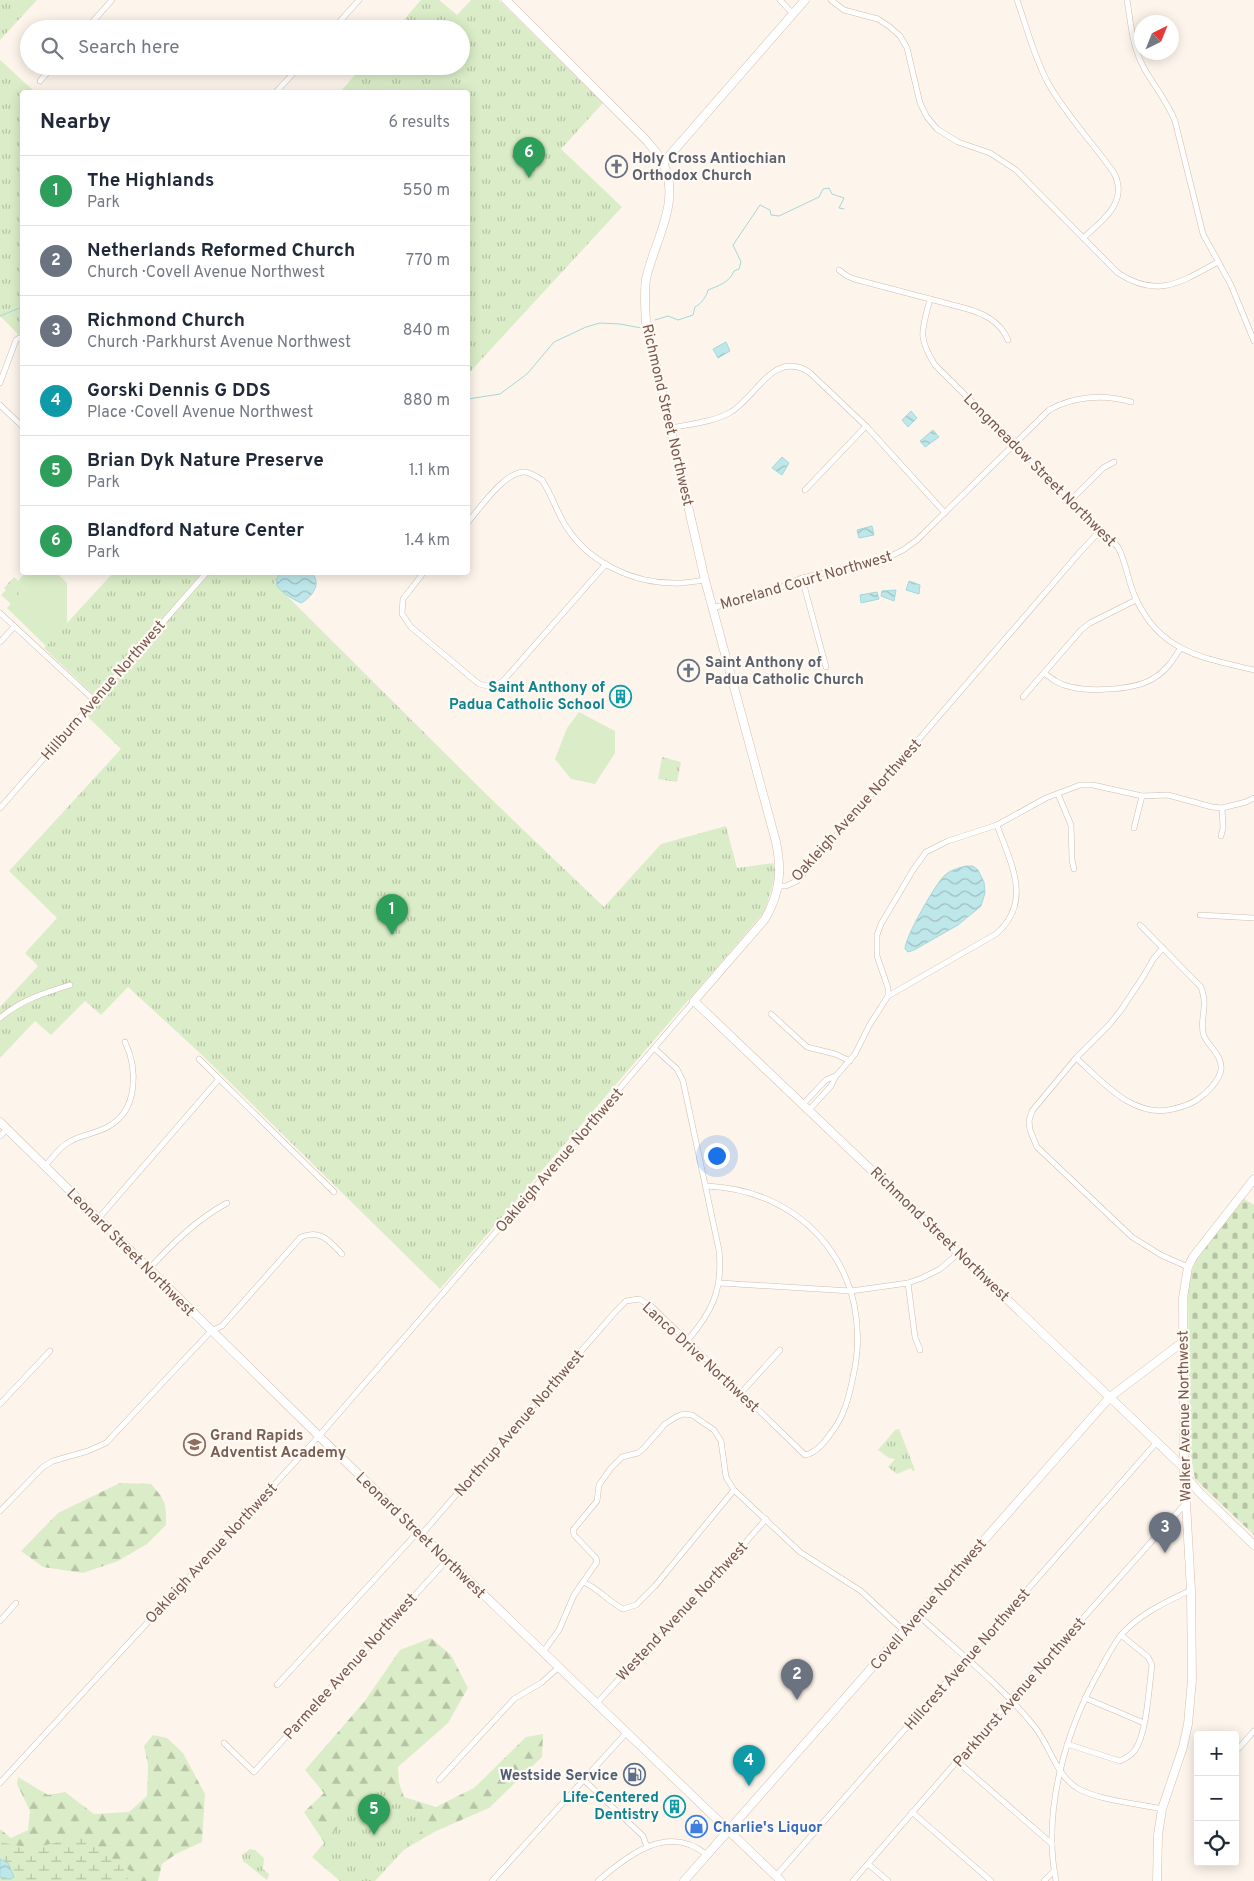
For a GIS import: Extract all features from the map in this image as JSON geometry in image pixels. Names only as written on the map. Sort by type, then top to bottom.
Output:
[{"type":"street","points":[[94,20],[112,0]]},
{"type":"street","points":[[341,20],[359,0]]},
{"type":"street","name":"Richmond Street Northwest","points":[[506,0],[634,128],[657,153],[663,163],[668,189],[667,210],[648,273],[644,302],[646,322],[705,580],[776,842],[780,870],[778,886]]},
{"type":"street","points":[[780,0],[794,14]]},
{"type":"street","points":[[663,163],[805,0]]},
{"type":"street","points":[[831,0],[844,10],[878,19],[900,36],[907,48],[920,103],[927,117],[937,129],[958,142],[990,154],[1016,170],[1112,268],[1130,280],[1146,285],[1161,286],[1180,283],[1218,262]]},
{"type":"street","points":[[1017,0],[1037,58],[1048,82],[1114,173],[1118,184],[1118,195],[1114,207],[1083,238]]},
{"type":"street","points":[[1127,0],[1135,49],[1174,119],[1203,234],[1231,285],[1254,341]]},
{"type":"street","points":[[40,81],[45,75]]},
{"type":"street","points":[[278,90],[292,75]]},
{"type":"street","points":[[839,270],[854,279],[971,310],[985,316],[1002,329],[1008,340]]},
{"type":"street","name":"Longmeadow Street Northwest","points":[[930,299],[923,327],[923,342],[925,350],[935,366],[1113,542],[1121,552],[1136,600],[1157,630],[1180,649],[1195,655],[1254,670]]},
{"type":"street","points":[[0,383],[16,340],[20,338]]},
{"type":"street","points":[[671,428],[730,412],[772,372],[791,364],[800,366],[809,372],[866,426],[945,513]]},
{"type":"street","name":"Moreland Court Northwest","points":[[712,608],[775,592],[788,583],[802,578],[885,559],[917,540],[1040,417],[1061,403],[1076,399],[1099,398],[1116,398],[1131,402]]},
{"type":"street","points":[[0,405],[20,424]]},
{"type":"street","points":[[805,490],[866,426]]},
{"type":"street","points":[[1071,500],[1103,468],[1114,462]]},
{"type":"street","points":[[470,520],[500,484],[509,477],[526,472],[542,480],[567,529],[591,554],[606,564],[632,576],[660,583],[677,584],[705,580]]},
{"type":"street","name":"Oakleigh Avenue Northwest","points":[[0,1783],[319,1436],[765,919],[771,908],[778,886],[786,886],[797,881],[1081,550],[1101,530]]},
{"type":"street","points":[[422,575],[403,599],[402,614],[411,627],[479,684],[490,686],[497,685],[504,680],[606,564]]},
{"type":"street","name":"Hillburn Avenue Northwest","points":[[0,808],[204,575]]},
{"type":"street","points":[[802,578],[826,667]]},
{"type":"street","points":[[1022,697],[1074,637],[1088,624],[1136,600]]},
{"type":"street","points":[[0,613],[94,700]]},
{"type":"street","points":[[0,642],[14,627]]},
{"type":"street","points":[[1044,673],[1056,682],[1080,689],[1125,688],[1141,684],[1156,677],[1170,664],[1180,649]]},
{"type":"street","points":[[888,996],[888,988],[877,956],[877,935],[881,924],[926,852],[997,825],[1028,808],[1080,785],[1093,785],[1142,796],[1168,795],[1204,806],[1222,808],[1254,798]]},
{"type":"street","points":[[1058,794],[1071,825],[1074,869]]},
{"type":"street","points":[[1134,828],[1142,796]]},
{"type":"street","points":[[1221,836],[1223,828],[1222,808]]},
{"type":"street","points":[[809,1110],[850,1061],[888,996],[996,934],[1006,925],[1015,910],[1018,890],[1014,871],[997,825]]},
{"type":"street","points":[[1200,915],[1254,918]]},
{"type":"street","points":[[1076,1058],[1124,1100],[1153,1112],[1168,1111],[1192,1104],[1216,1081],[1221,1065],[1218,1057],[1203,1035],[1204,998],[1201,987],[1140,925]]},
{"type":"street","points":[[1163,948],[1154,958],[1121,1010],[1109,1025],[1076,1058],[1032,1111],[1029,1121],[1032,1139],[1036,1147],[1132,1237],[1142,1245],[1188,1267]]},
{"type":"street","points":[[0,1018],[21,1003],[38,995],[70,985]]},
{"type":"street","name":"Richmond Street Northwest","points":[[694,1001],[1157,1442],[1184,1471],[1198,1491],[1254,1545]]},
{"type":"street","points":[[771,1014],[807,1047],[835,1054],[850,1061]]},
{"type":"street","points":[[45,1166],[66,1143],[109,1126],[119,1119],[127,1108],[131,1095],[134,1070],[132,1058],[125,1042]]},
{"type":"street","points":[[654,1048],[677,1068],[684,1081],[721,1267],[720,1283],[714,1302],[707,1317],[687,1341]]},
{"type":"street","points":[[199,1059],[334,1192]]},
{"type":"street","points":[[803,1104],[826,1080],[836,1076]]},
{"type":"street","points":[[98,1219],[219,1079]]},
{"type":"street","name":"Leonard Street Northwest","points":[[0,1122],[319,1436],[779,1879]]},
{"type":"street","points":[[0,1136],[7,1129]]},
{"type":"street","name":"Walker Avenue Northwest","points":[[1157,1881],[1158,1835],[1162,1809],[1183,1747],[1188,1724],[1192,1680],[1191,1590],[1184,1471],[1184,1341],[1182,1298],[1188,1267],[1201,1245],[1254,1179]]},
{"type":"street","points":[[706,1186],[746,1191],[785,1206],[813,1229],[822,1240],[838,1261],[851,1291]]},
{"type":"street","points":[[149,1269],[194,1224],[227,1203]]},
{"type":"street","points":[[0,1512],[42,1467],[53,1461],[88,1451],[106,1443],[212,1331],[222,1326],[301,1237],[310,1233],[320,1235],[342,1254]]},
{"type":"street","points":[[720,1283],[851,1291],[908,1283],[932,1274],[960,1253]]},
{"type":"street","points":[[908,1283],[915,1337],[920,1350]]},
{"type":"street","name":"Lanco Drive Northwest","points":[[616,1311],[626,1301],[639,1299],[644,1301],[783,1434],[805,1454],[811,1454],[830,1435],[844,1410],[854,1374],[858,1348],[857,1321],[851,1291]]},
{"type":"street","name":"Northrup Avenue Northwest","points":[[277,1685],[420,1534],[616,1311]]},
{"type":"street","name":"Covell Avenue Northwest","points":[[684,1881],[1110,1397],[1184,1341]]},
{"type":"street","points":[[740,1393],[780,1350]]},
{"type":"street","points":[[0,1404],[50,1351]]},
{"type":"street","points":[[543,1652],[559,1630],[574,1595],[597,1562],[596,1558],[574,1535],[574,1530],[598,1501],[598,1485],[622,1457],[638,1453],[665,1424],[683,1414],[692,1415],[714,1430],[721,1441],[726,1477],[734,1490],[810,1560],[840,1576],[861,1591],[904,1631]]},
{"type":"street","name":"Hillcrest Avenue Northwest","points":[[779,1879],[966,1659],[1157,1442]]},
{"type":"street","points":[[583,1582],[594,1588],[612,1604],[623,1609],[636,1605],[655,1586],[734,1490]]},
{"type":"street","name":"Parkhurst Avenue Northwest","points":[[853,1881],[1010,1700],[1185,1504]]},
{"type":"street","name":"Westend Avenue Northwest","points":[[597,1703],[650,1645],[682,1616],[766,1520]]},
{"type":"street","name":"Parmelee Avenue Northwest","points":[[224,1743],[254,1772],[447,1560]]},
{"type":"street","points":[[1056,1881],[1052,1844],[1060,1771],[1067,1744],[1085,1698],[1104,1661],[1121,1635],[1150,1611],[1191,1590]]},
{"type":"street","points":[[0,1621],[16,1603]]},
{"type":"street","points":[[918,1615],[1010,1700],[1044,1738],[1060,1771],[1078,1788],[1162,1809]]},
{"type":"street","points":[[1067,1744],[1120,1761],[1129,1757],[1136,1749],[1144,1723],[1152,1665],[1148,1657],[1121,1635]]},
{"type":"street","points":[[440,1780],[514,1699],[541,1683],[559,1667]]},
{"type":"street","points":[[1085,1698],[1144,1723]]},
{"type":"street","points":[[1239,1748],[1254,1731]]},
{"type":"street","points":[[492,1881],[627,1732]]},
{"type":"street","points":[[958,1762],[1052,1844]]},
{"type":"street","points":[[584,1780],[644,1836],[647,1847]]},
{"type":"street","points":[[912,1812],[991,1881]]},
{"type":"street","points":[[598,1881],[647,1847],[668,1841],[685,1842],[698,1847],[707,1855]]},
{"type":"street","points":[[868,1864],[888,1881]]},
{"type":"street","points":[[1044,1881],[1054,1871]]},
{"type":"green space","points":[[0,0],[37,0],[0,40]]},
{"type":"green space","points":[[421,0],[439,0],[457,15],[471,0],[499,0],[603,103],[561,149],[622,207],[470,372],[470,90],[342,90],[355,75],[470,75],[470,20],[404,20]]},
{"type":"green space","points":[[0,60],[33,90],[20,90],[20,336],[0,316]]},
{"type":"green space","points":[[23,575],[59,575],[67,583],[67,623],[46,646],[7,608],[25,587],[18,581]]},
{"type":"green space","points":[[111,575],[281,575],[274,583],[488,796],[604,907],[661,844],[726,826],[737,868],[773,863],[776,873],[765,911],[440,1289],[202,1055],[128,987],[101,1015],[85,1001],[51,1035],[35,1021],[0,1058],[0,1007],[38,966],[25,953],[57,918],[9,871],[121,749],[86,715],[99,700],[44,648]]},
{"type":"green space","points":[[14,577],[25,587],[11,604],[1,595],[6,590],[4,588]]},
{"type":"green space","points":[[579,712],[615,731],[615,753],[595,784],[571,779],[555,759],[567,728]]},
{"type":"green space","points":[[662,757],[681,762],[677,782],[658,779]]},
{"type":"green space","points":[[1243,1198],[1254,1205],[1254,1535],[1195,1479],[1190,1451],[1188,1287],[1191,1274],[1202,1251],[1217,1229]]},
{"type":"green space","points":[[899,1429],[915,1470],[912,1471],[911,1468],[897,1474],[888,1467],[895,1459],[889,1458],[878,1450],[895,1430]]},
{"type":"green space","points":[[120,1483],[151,1484],[160,1494],[164,1503],[166,1525],[147,1544],[118,1561],[83,1573],[43,1567],[21,1551],[58,1513]]},
{"type":"green space","points":[[431,1638],[451,1655],[468,1688],[448,1723],[398,1767],[399,1783],[404,1797],[436,1807],[474,1788],[526,1737],[543,1734],[542,1757],[489,1808],[436,1831],[383,1862],[331,1853],[304,1812],[324,1793],[305,1770],[364,1702],[400,1650]]},
{"type":"green space","points":[[153,1735],[167,1738],[183,1753],[205,1794],[202,1842],[176,1854],[162,1864],[158,1881],[0,1881],[0,1829],[11,1838],[28,1830],[30,1811],[17,1784],[18,1777],[48,1795],[65,1792],[94,1814],[129,1812],[147,1796],[148,1765],[144,1746]]},
{"type":"green space","points":[[378,1781],[426,1826],[375,1881],[340,1881],[312,1857]]},
{"type":"green space","points":[[81,1837],[132,1872],[126,1881],[0,1881],[0,1877],[10,1879],[8,1863],[0,1859],[0,1841],[32,1848]]},
{"type":"green space","points":[[250,1849],[255,1850],[264,1858],[263,1869],[269,1874],[267,1880],[243,1861],[242,1855]]},
{"type":"water","points":[[726,342],[730,351],[718,358],[713,349]]},
{"type":"water","points":[[911,411],[917,418],[908,427],[902,420]]},
{"type":"water","points":[[933,430],[939,437],[925,447],[920,441]]},
{"type":"water","points":[[782,457],[789,463],[782,475],[772,468]]},
{"type":"water","points":[[872,526],[874,535],[859,538],[857,530]]},
{"type":"water","points":[[314,575],[316,586],[312,594],[301,603],[283,593],[276,584],[278,576]]},
{"type":"water","points":[[909,581],[920,585],[919,594],[906,590]]},
{"type":"water","points":[[896,590],[894,601],[881,596],[882,591]]},
{"type":"water","points":[[877,592],[879,599],[861,603],[860,595]]},
{"type":"water","points":[[966,866],[973,866],[978,870],[984,882],[985,893],[981,906],[958,925],[908,952],[905,949],[910,934],[921,911],[940,881],[946,874]]},
{"type":"water","points":[[0,1859],[8,1863],[14,1877],[10,1879],[0,1877]]},
{"type":"waterway","points":[[655,320],[668,316],[678,320],[693,315],[695,307],[703,300],[708,290],[723,283],[730,278],[734,271],[739,269],[741,262],[733,245],[760,205],[770,210],[771,215],[779,216],[819,197],[823,189],[829,188],[832,194],[844,198],[839,208],[844,209]]},
{"type":"waterway","points":[[0,316],[20,308]]},
{"type":"waterway","points":[[470,399],[500,394],[527,374],[554,342],[586,327],[600,323],[641,328]]},
{"type":"place","name":"Holy Cross Antiochian Orthodox Church","points":[[616,167]]},
{"type":"place","name":"Blandford Nature Center","points":[[529,178]]},
{"type":"place","name":"Saint Anthony of Padua Catholic Church","points":[[689,671]]},
{"type":"place","name":"Saint Anthony of Padua Catholic School","points":[[621,696]]},
{"type":"place","name":"The Highlands","points":[[392,935]]},
{"type":"place","name":"Grand Rapids Adventist Academy","points":[[194,1444]]},
{"type":"place","name":"Richmond Church","points":[[1165,1553]]},
{"type":"place","name":"Netherlands Reformed Church","points":[[797,1700]]},
{"type":"place","name":"Westside Service","points":[[634,1775]]},
{"type":"place","name":"Gorski Dennis G DDS","points":[[749,1786]]},
{"type":"place","name":"Life-Centered Dentistry","points":[[675,1806]]},
{"type":"place","name":"Charlie's Liquor","points":[[697,1827]]},
{"type":"place","name":"Brian Dyk Nature Preserve","points":[[374,1835]]}]
